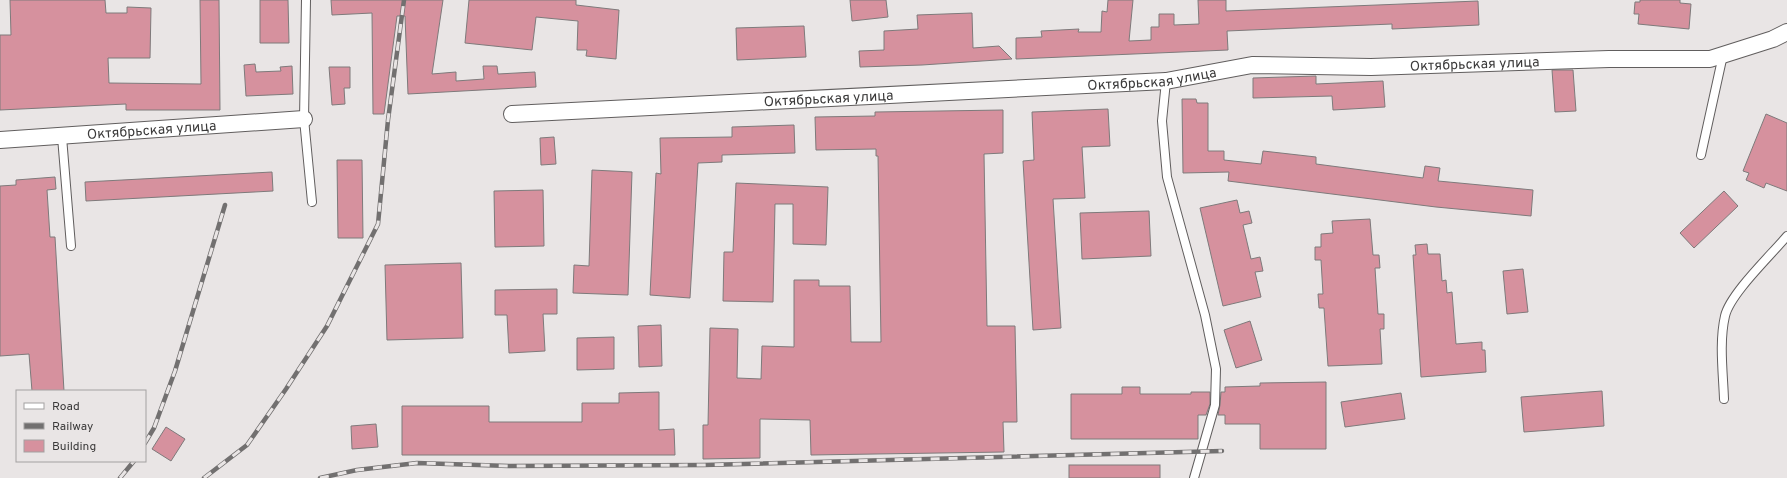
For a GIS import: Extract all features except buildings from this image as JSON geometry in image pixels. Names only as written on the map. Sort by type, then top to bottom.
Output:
[{"type":"street","name":"Октябрьская улица","points":[[512,114],[1166,81],[1252,65],[1371,66],[1609,59],[1710,59],[1772,39],[1787,32]]},
{"type":"street","name":"Октябрьская улица","points":[[0,140],[304,120]]},
{"type":"lane","points":[[306,0],[304,120],[312,202]]},
{"type":"lane","points":[[1700,155],[1723,55]]},
{"type":"lane","points":[[1166,81],[1162,121],[1167,177],[1205,315],[1216,369],[1215,405],[1194,478]]},
{"type":"lane","points":[[62,137],[71,246]]},
{"type":"lane","points":[[1724,399],[1722,335],[1725,315],[1734,297],[1787,236]]},
{"type":"railway","points":[[204,478],[247,445],[286,389],[327,326],[378,224],[388,120],[404,0]]},
{"type":"railway","points":[[146,441],[154,428],[175,371],[225,205]]},
{"type":"railway","points":[[320,478],[357,470],[417,463],[509,466],[704,465],[1222,451]]},
{"type":"railway","points":[[120,478],[133,462]]}]
